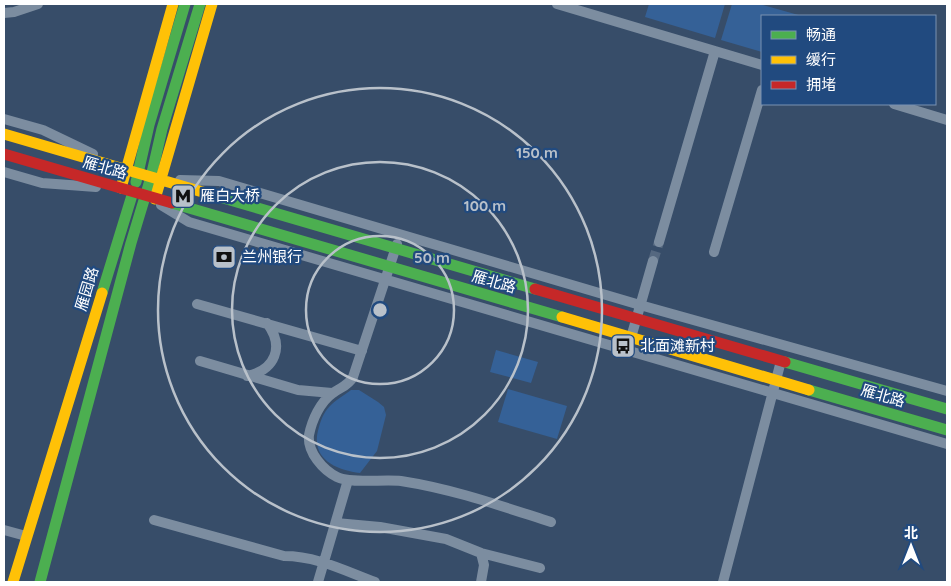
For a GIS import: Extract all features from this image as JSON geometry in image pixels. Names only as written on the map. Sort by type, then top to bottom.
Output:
[{"type":"main road","points":[[121,188],[173,4]]},
{"type":"main road","name":"雁园路","points":[[40,582],[144,196],[139,173],[150,125],[185,4]]},
{"type":"main road","name":"雁园路","points":[[156,178],[162,129],[200,4]]},
{"type":"main road","name":"雁园路","points":[[13,582],[26,536],[144,196],[156,178],[212,4]]},
{"type":"main road","name":"雁北路","points":[[4,134],[947,409]]},
{"type":"main road","name":"雁北路","points":[[4,154],[947,430]]},
{"type":"street","points":[[4,13],[14,12],[38,4]]},
{"type":"street","points":[[556,4],[761,65]]},
{"type":"street","points":[[659,242],[716,51]]},
{"type":"street","points":[[714,252],[761,93]]},
{"type":"street","points":[[897,105],[947,120]]},
{"type":"street","points":[[4,119],[43,130],[126,169]]},
{"type":"street","points":[[4,172],[42,183],[121,188]]},
{"type":"street","points":[[156,178],[219,181],[640,305],[947,391]]},
{"type":"street","points":[[144,196],[189,222],[384,281],[947,444]]},
{"type":"street","points":[[399,233],[350,383],[332,393],[319,409],[311,428],[309,437],[310,447],[314,456],[328,471],[337,477],[348,480],[400,481],[450,490],[551,522]]},
{"type":"street","points":[[628,352],[630,338],[653,261]]},
{"type":"street","points":[[196,304],[362,351]]},
{"type":"street","points":[[247,376],[257,374],[266,369],[276,351],[273,331],[267,323]]},
{"type":"street","points":[[200,361],[298,390],[332,393]]},
{"type":"street","points":[[723,582],[781,361]]},
{"type":"street","points":[[318,582],[348,480]]},
{"type":"street","points":[[154,520],[284,556],[298,556],[324,562],[375,582]]},
{"type":"street","points":[[336,523],[380,527],[446,539],[481,553],[540,568]]},
{"type":"street","points":[[4,530],[26,536]]},
{"type":"street","points":[[481,553],[484,565],[482,582]]},
{"type":"shaded area","points":[[649,4],[725,4],[715,38],[645,17]]},
{"type":"shaded area","points":[[732,4],[759,4],[798,15],[761,15],[761,52],[721,40]]},
{"type":"shaded area","points":[[496,350],[538,362],[531,383],[490,372]]},
{"type":"shaded area","points":[[508,389],[567,406],[557,439],[498,422]]},
{"type":"shaded area","points":[[351,390],[359,390],[378,402],[384,407],[386,415],[377,451],[360,473],[342,469],[326,460],[318,447],[317,438],[325,412],[334,402]]},
{"type":"tunnel","points":[[653,261],[659,242]]},
{"type":"traffic: fast","points":[[136,182],[149,125],[185,4]]},
{"type":"traffic: fast","points":[[151,177],[162,129],[200,4]]},
{"type":"traffic: fast","points":[[40,582],[131,243],[151,177]]},
{"type":"traffic: fast","points":[[102,293],[133,192]]},
{"type":"traffic: fast","points":[[206,193],[535,289]]},
{"type":"traffic: fast","points":[[172,203],[562,317]]},
{"type":"traffic: fast","points":[[785,362],[947,409]]},
{"type":"traffic: fast","points":[[809,390],[947,430]]},
{"type":"traffic: slow","points":[[121,188],[173,4]]},
{"type":"traffic: slow","points":[[155,199],[212,4]]},
{"type":"traffic: slow","points":[[4,134],[206,193]]},
{"type":"traffic: slow","points":[[13,582],[102,293]]},
{"type":"traffic: slow","points":[[562,317],[809,390]]},
{"type":"traffic: jam","points":[[4,154],[172,203]]},
{"type":"traffic: jam","points":[[535,289],[785,362]]},
{"type":"place","name":"雁白大桥","points":[[183,196]]},
{"type":"place","name":"兰州银行","points":[[224,257]]},
{"type":"place","name":"北面滩新村","points":[[623,346]]}]
